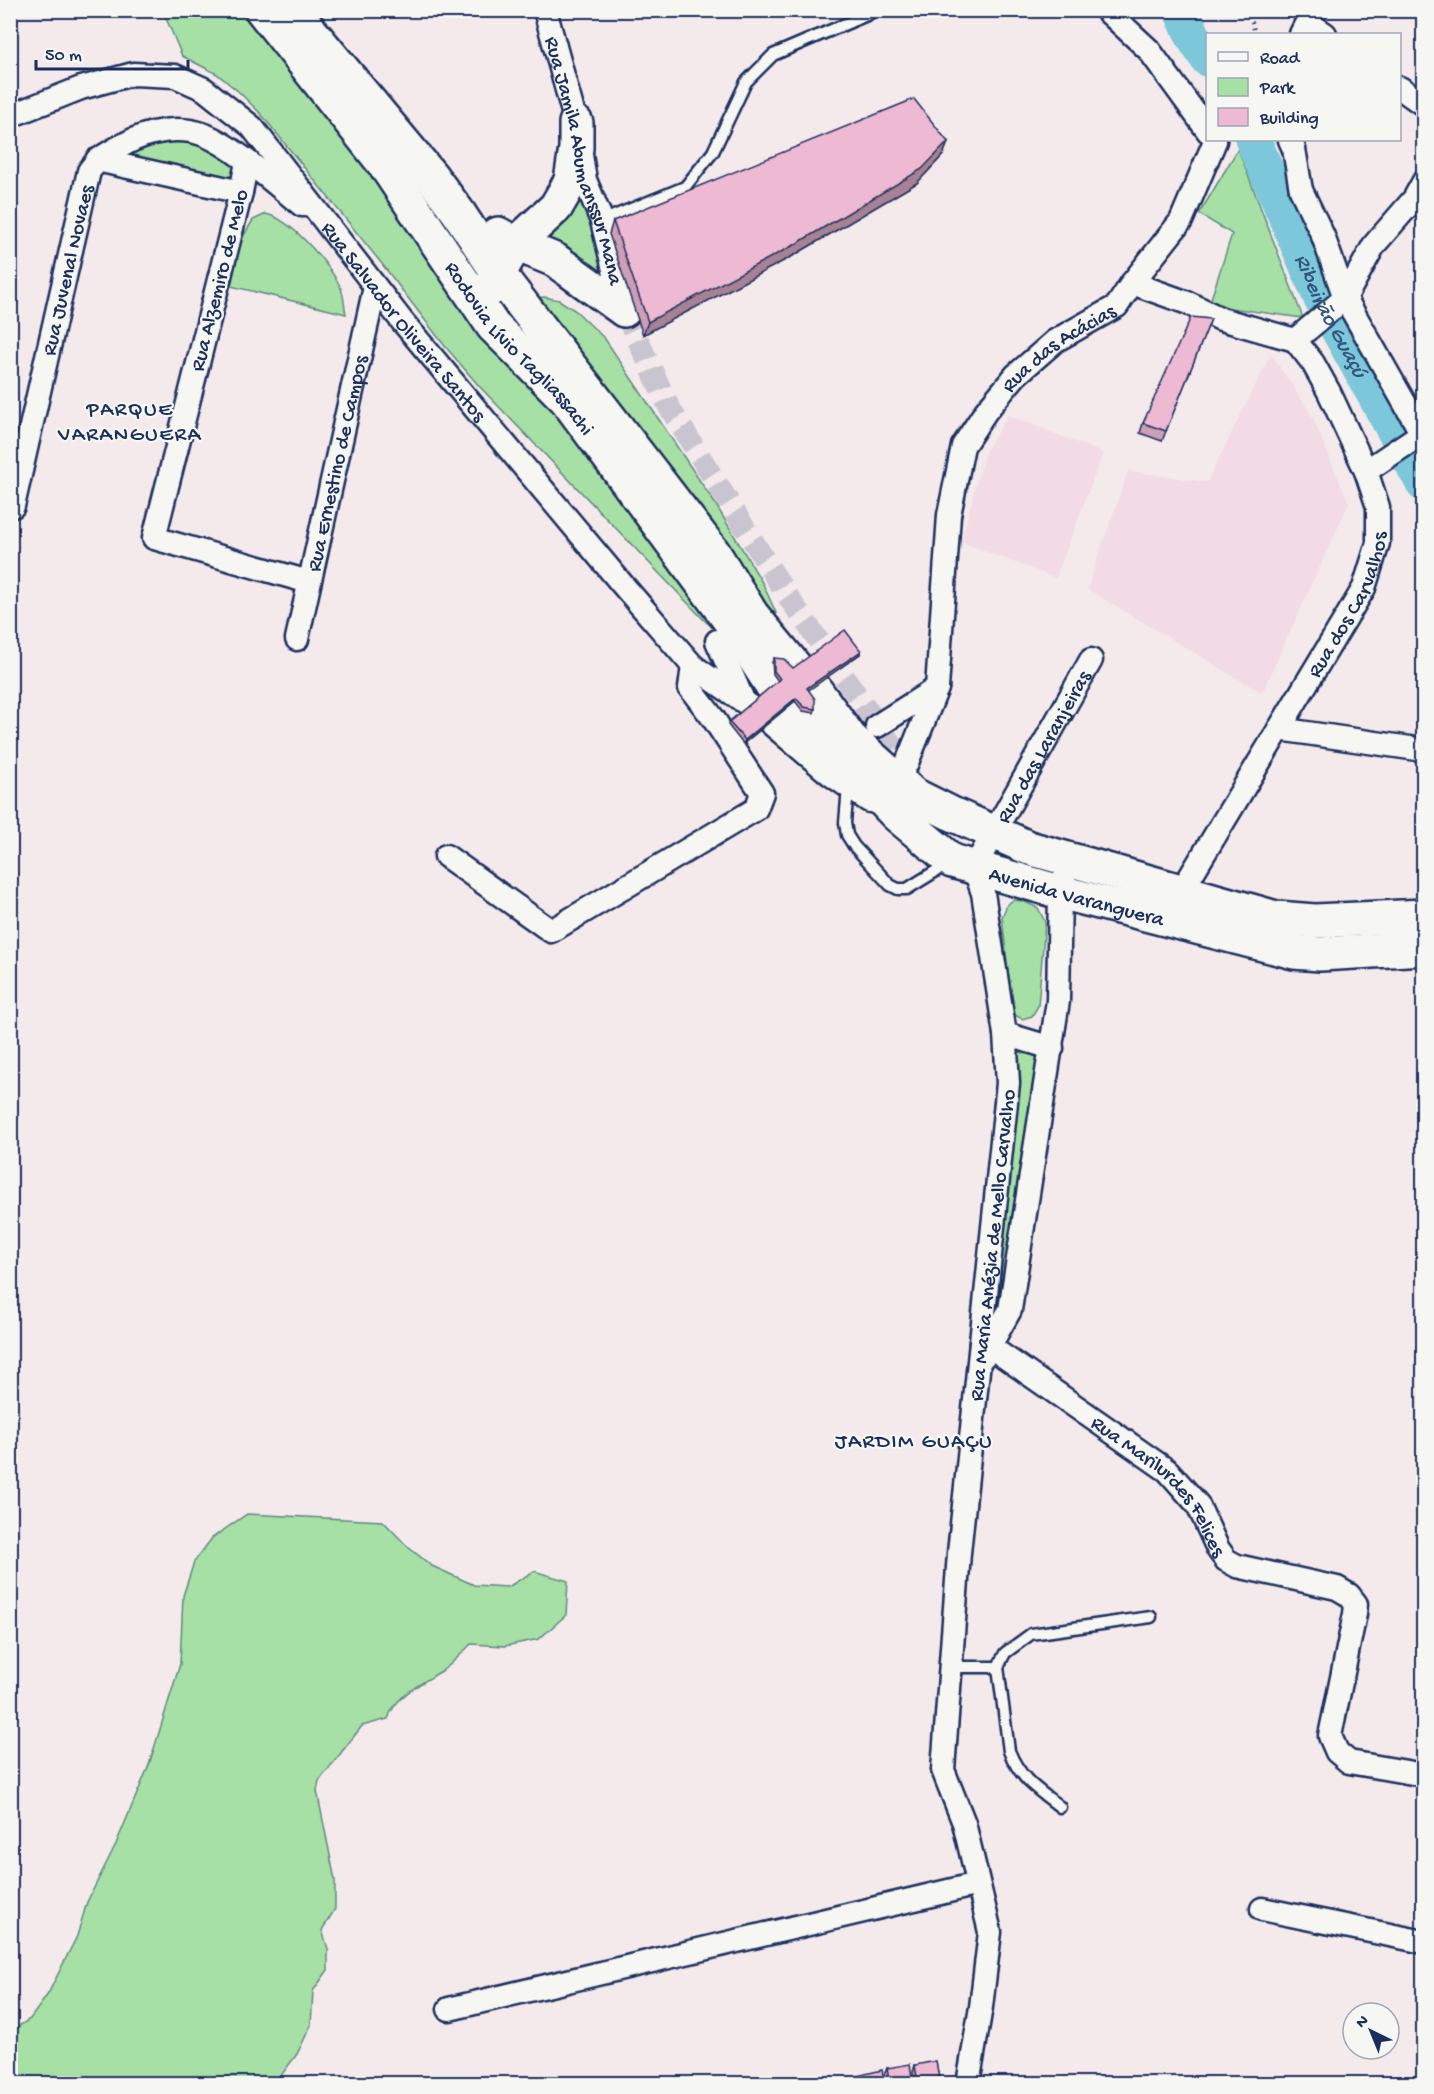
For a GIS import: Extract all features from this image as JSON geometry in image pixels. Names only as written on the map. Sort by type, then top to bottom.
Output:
[{"type":"highway","name":"Rodovia Lívio Tagliassachi","points":[[262,10],[385,165],[494,326],[566,399],[725,633],[776,697]]},
{"type":"highway","name":"Rodovia Lívio Tagliassachi","points":[[293,10],[432,177],[498,273],[713,552],[752,615],[776,697]]},
{"type":"highway","points":[[494,326],[487,302],[490,287],[516,244],[556,207],[571,181],[576,148],[576,123]]},
{"type":"highway","points":[[458,212],[516,244],[555,260],[624,310]]},
{"type":"highway","name":"Avenida Varanguera","points":[[776,697],[897,815],[963,864],[1060,892],[1294,952],[1320,954],[1424,948]]},
{"type":"highway","name":"Avenida Varanguera","points":[[776,697],[850,738],[914,795],[1029,848],[1276,918],[1315,921],[1424,916]]},
{"type":"street","name":"Rua Jamila Abumanssur Mana","points":[[545,10],[576,123],[585,180],[602,221],[624,310]]},
{"type":"street","points":[[1106,10],[1149,50],[1206,129]]},
{"type":"street","name":"Rua Salvador Oliveira Santos","points":[[10,116],[81,88],[133,74],[175,76],[204,89],[252,127],[375,287],[693,666],[776,697],[830,774],[869,802],[897,815]]},
{"type":"street","points":[[1401,89],[1424,105]]},
{"type":"street","name":"Rua Juvenal Novaes","points":[[13,506],[89,171],[97,160],[139,136],[168,130],[202,134],[247,162],[329,226]]},
{"type":"street","points":[[1132,283],[1181,221],[1211,141]]},
{"type":"street","points":[[1290,141],[1301,189],[1323,236],[1333,308],[1417,435],[1366,471],[1329,392],[1295,340],[1333,308],[1374,245],[1414,199],[1424,182]]},
{"type":"street","points":[[97,160],[241,192]]},
{"type":"street","name":"Rua Alzemiro de Melo","points":[[247,162],[154,538],[309,582]]},
{"type":"street","name":"Rua das Acácias","points":[[906,765],[937,688],[949,514],[963,446],[986,411],[1016,375],[1054,341],[1117,306],[1132,283],[1188,303],[1221,319],[1295,340]]},
{"type":"street","name":"Rua Ernestino de Campos","points":[[297,639],[375,287]]},
{"type":"street","name":"Rua dos Carvalhos","points":[[1181,892],[1364,588],[1378,543],[1378,507],[1366,471]]},
{"type":"street","points":[[446,856],[551,931],[756,808],[762,793],[713,718],[690,688],[693,666],[725,633]]},
{"type":"street","name":"Rua das Laranjeiras","points":[[963,864],[993,833],[1090,660]]},
{"type":"street","points":[[877,726],[937,688]]},
{"type":"street","points":[[1279,729],[1424,750]]},
{"type":"street","points":[[983,1351],[1010,1310],[1052,1048],[1058,1001],[1060,892],[1070,860]]},
{"type":"street","name":"Rua Maria Anézia de Mello Carvalho","points":[[963,864],[983,893],[1005,1034],[1008,1083],[983,1351],[959,1553],[943,1770],[964,1823],[990,1932],[981,2007],[968,2084]]},
{"type":"street","points":[[1005,1034],[1052,1048]]},
{"type":"street","name":"Rua Marilurdes Felices","points":[[983,1351],[1168,1471],[1198,1505],[1218,1549],[1226,1560],[1237,1566],[1337,1588],[1349,1595],[1356,1604],[1356,1614],[1330,1736],[1337,1752],[1349,1762],[1424,1775]]},
{"type":"street","points":[[450,2009],[978,1884]]},
{"type":"street","points":[[1262,1909],[1424,1942]]},
{"type":"lane","points":[[602,221],[685,187],[713,152],[746,82],[774,55],[869,14]]},
{"type":"lane","points":[[848,787],[845,823],[847,835],[854,846],[890,885],[907,890],[963,864]]},
{"type":"lane","points":[[1059,1807],[1023,1778],[1014,1764],[1009,1751],[998,1666],[1005,1653],[1030,1634],[1151,1617]]},
{"type":"lane","points":[[952,1667],[998,1666]]},
{"type":"path","points":[[1248,10],[1255,33]]},
{"type":"shaded area","points":[[1271,354],[1311,414],[1349,503],[1262,693],[1087,589],[1128,471],[1207,482]]},
{"type":"shaded area","points":[[1008,415],[1103,453],[1056,578],[961,542],[984,454]]},
{"type":"green space","points":[[163,11],[247,11],[716,608],[719,626],[714,628],[706,622],[479,386],[261,114],[217,74],[182,56]]},
{"type":"green space","points":[[171,136],[219,148],[238,171],[235,186],[109,158]]},
{"type":"green space","points":[[1238,149],[1303,318],[1209,305],[1232,234],[1199,214]]},
{"type":"green space","points":[[580,183],[607,286],[539,240]]},
{"type":"green space","points":[[266,214],[286,224],[318,254],[340,286],[346,314],[231,286],[241,240],[253,220]]},
{"type":"green space","points":[[544,297],[559,300],[576,311],[605,339],[716,505],[763,584],[776,613],[776,622],[533,298]]},
{"type":"green space","points":[[1013,900],[1023,901],[1038,908],[1045,922],[1038,1006],[1032,1016],[1022,1019],[1015,1015],[1012,1006],[1002,917],[1007,905]]},
{"type":"green space","points":[[1016,1046],[1042,1052],[1000,1306],[995,1306]]},
{"type":"green space","points":[[247,1514],[383,1521],[408,1547],[432,1566],[474,1585],[508,1587],[534,1571],[568,1581],[566,1615],[539,1639],[505,1646],[471,1644],[447,1667],[403,1696],[388,1719],[362,1726],[319,1781],[317,1791],[335,1880],[335,1909],[322,1930],[328,1949],[328,1970],[313,1991],[311,2025],[297,2054],[277,2083],[11,2083],[11,2031],[30,2019],[48,1994],[77,1936],[87,1902],[116,1844],[149,1765],[180,1664],[183,1596],[194,1562],[212,1538]]},
{"type":"building","points":[[914,99],[948,142],[922,169],[796,244],[648,322],[613,221]]},
{"type":"building","points":[[1191,317],[1211,319],[1166,431],[1143,423]]},
{"type":"building","points":[[845,630],[861,651],[807,688],[815,699],[815,709],[804,707],[796,698],[745,740],[729,722],[780,679],[774,671],[774,658],[784,659],[793,668]]},
{"type":"building","points":[[936,2061],[940,2084],[918,2084],[915,2065]]},
{"type":"building","points":[[910,2064],[913,2084],[890,2084],[887,2068]]},
{"type":"building","points":[[882,2070],[885,2084],[858,2084],[857,2076]]},
{"type":"waterway","name":"Ribeirão Guaçú","points":[[1181,10],[1194,38],[1206,56]]},
{"type":"waterway","name":"Ribeirão Guaçú","points":[[1253,141],[1322,300],[1424,484]]},
{"type":"tunnel","points":[[624,310],[669,407],[786,594],[906,765],[911,782]]},
{"type":"district","name":"PARQUE VARANGUERA","points":[[130,420]]},
{"type":"district","name":"JARDIM GUAÇU","points":[[914,1439]]}]
